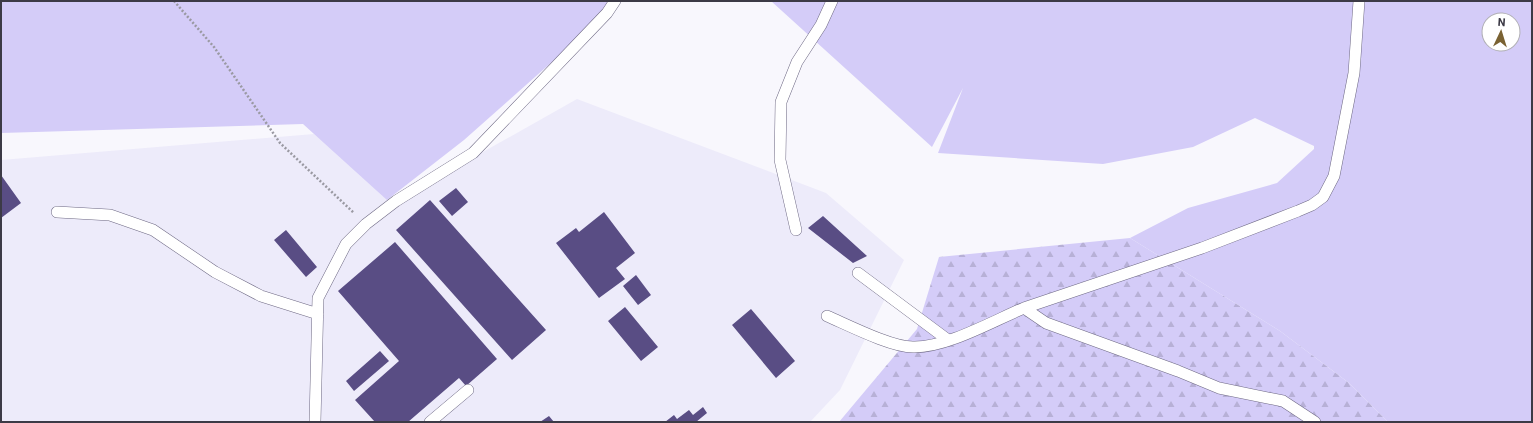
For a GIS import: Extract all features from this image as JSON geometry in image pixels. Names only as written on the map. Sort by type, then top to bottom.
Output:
[{"type":"lane","points":[[315,422],[318,298],[346,244],[366,224],[396,201],[473,154],[607,13],[615,1]]},
{"type":"lane","points":[[796,230],[780,160],[781,102],[797,62],[821,25],[832,1]]},
{"type":"lane","points":[[827,316],[879,338],[912,347],[932,345],[948,340],[1024,308],[1202,248],[1305,208],[1323,198],[1334,176],[1354,73],[1359,1]]},
{"type":"lane","points":[[57,212],[110,215],[153,230],[215,272],[261,296],[318,314]]},
{"type":"lane","points":[[858,272],[948,340]]},
{"type":"lane","points":[[1024,308],[1046,324],[1155,363],[1219,388],[1283,401],[1315,422]]},
{"type":"lane","points":[[430,422],[468,390]]},
{"type":"path","points":[[174,1],[214,47],[280,143],[366,224]]},
{"type":"shaded area","points":[[577,99],[826,193],[904,260],[840,390],[810,422],[1,422],[1,160],[314,134],[396,201]]},
{"type":"green space","points":[[1,1],[612,1],[607,13],[464,140],[387,200],[303,124],[1,133]]},
{"type":"green space","points":[[771,1],[1532,1],[1532,422],[1388,422],[1349,383],[1280,331],[1130,238],[1188,208],[1277,183],[1314,149],[1314,146],[1255,118],[1193,147],[1103,164],[938,153],[963,88],[932,147]]},
{"type":"green space","points":[[1130,238],[1280,331],[1349,383],[1388,422],[839,422],[917,329],[939,257]]},
{"type":"building","points":[[1,175],[21,203],[1,218]]},
{"type":"building","points":[[456,188],[468,202],[452,216],[439,201]]},
{"type":"building","points":[[430,200],[546,330],[512,360],[396,230]]},
{"type":"building","points":[[604,212],[635,253],[616,268],[625,279],[599,298],[556,243],[576,228],[579,232]]},
{"type":"building","points":[[823,216],[867,256],[853,263],[808,228]]},
{"type":"building","points":[[286,230],[317,267],[306,277],[274,240]]},
{"type":"building","points":[[395,242],[497,359],[466,386],[459,378],[408,422],[375,422],[355,400],[399,361],[338,291]]},
{"type":"building","points":[[636,275],[651,295],[638,305],[623,286]]},
{"type":"building","points":[[625,307],[658,347],[641,361],[608,321]]},
{"type":"building","points":[[751,309],[795,361],[776,378],[732,325]]},
{"type":"building","points":[[380,351],[389,361],[354,391],[346,381]]},
{"type":"building","points":[[703,407],[707,413],[696,422],[665,422],[674,415],[677,419],[689,410],[693,415]]},
{"type":"building","points":[[549,416],[554,422],[540,422]]}]
